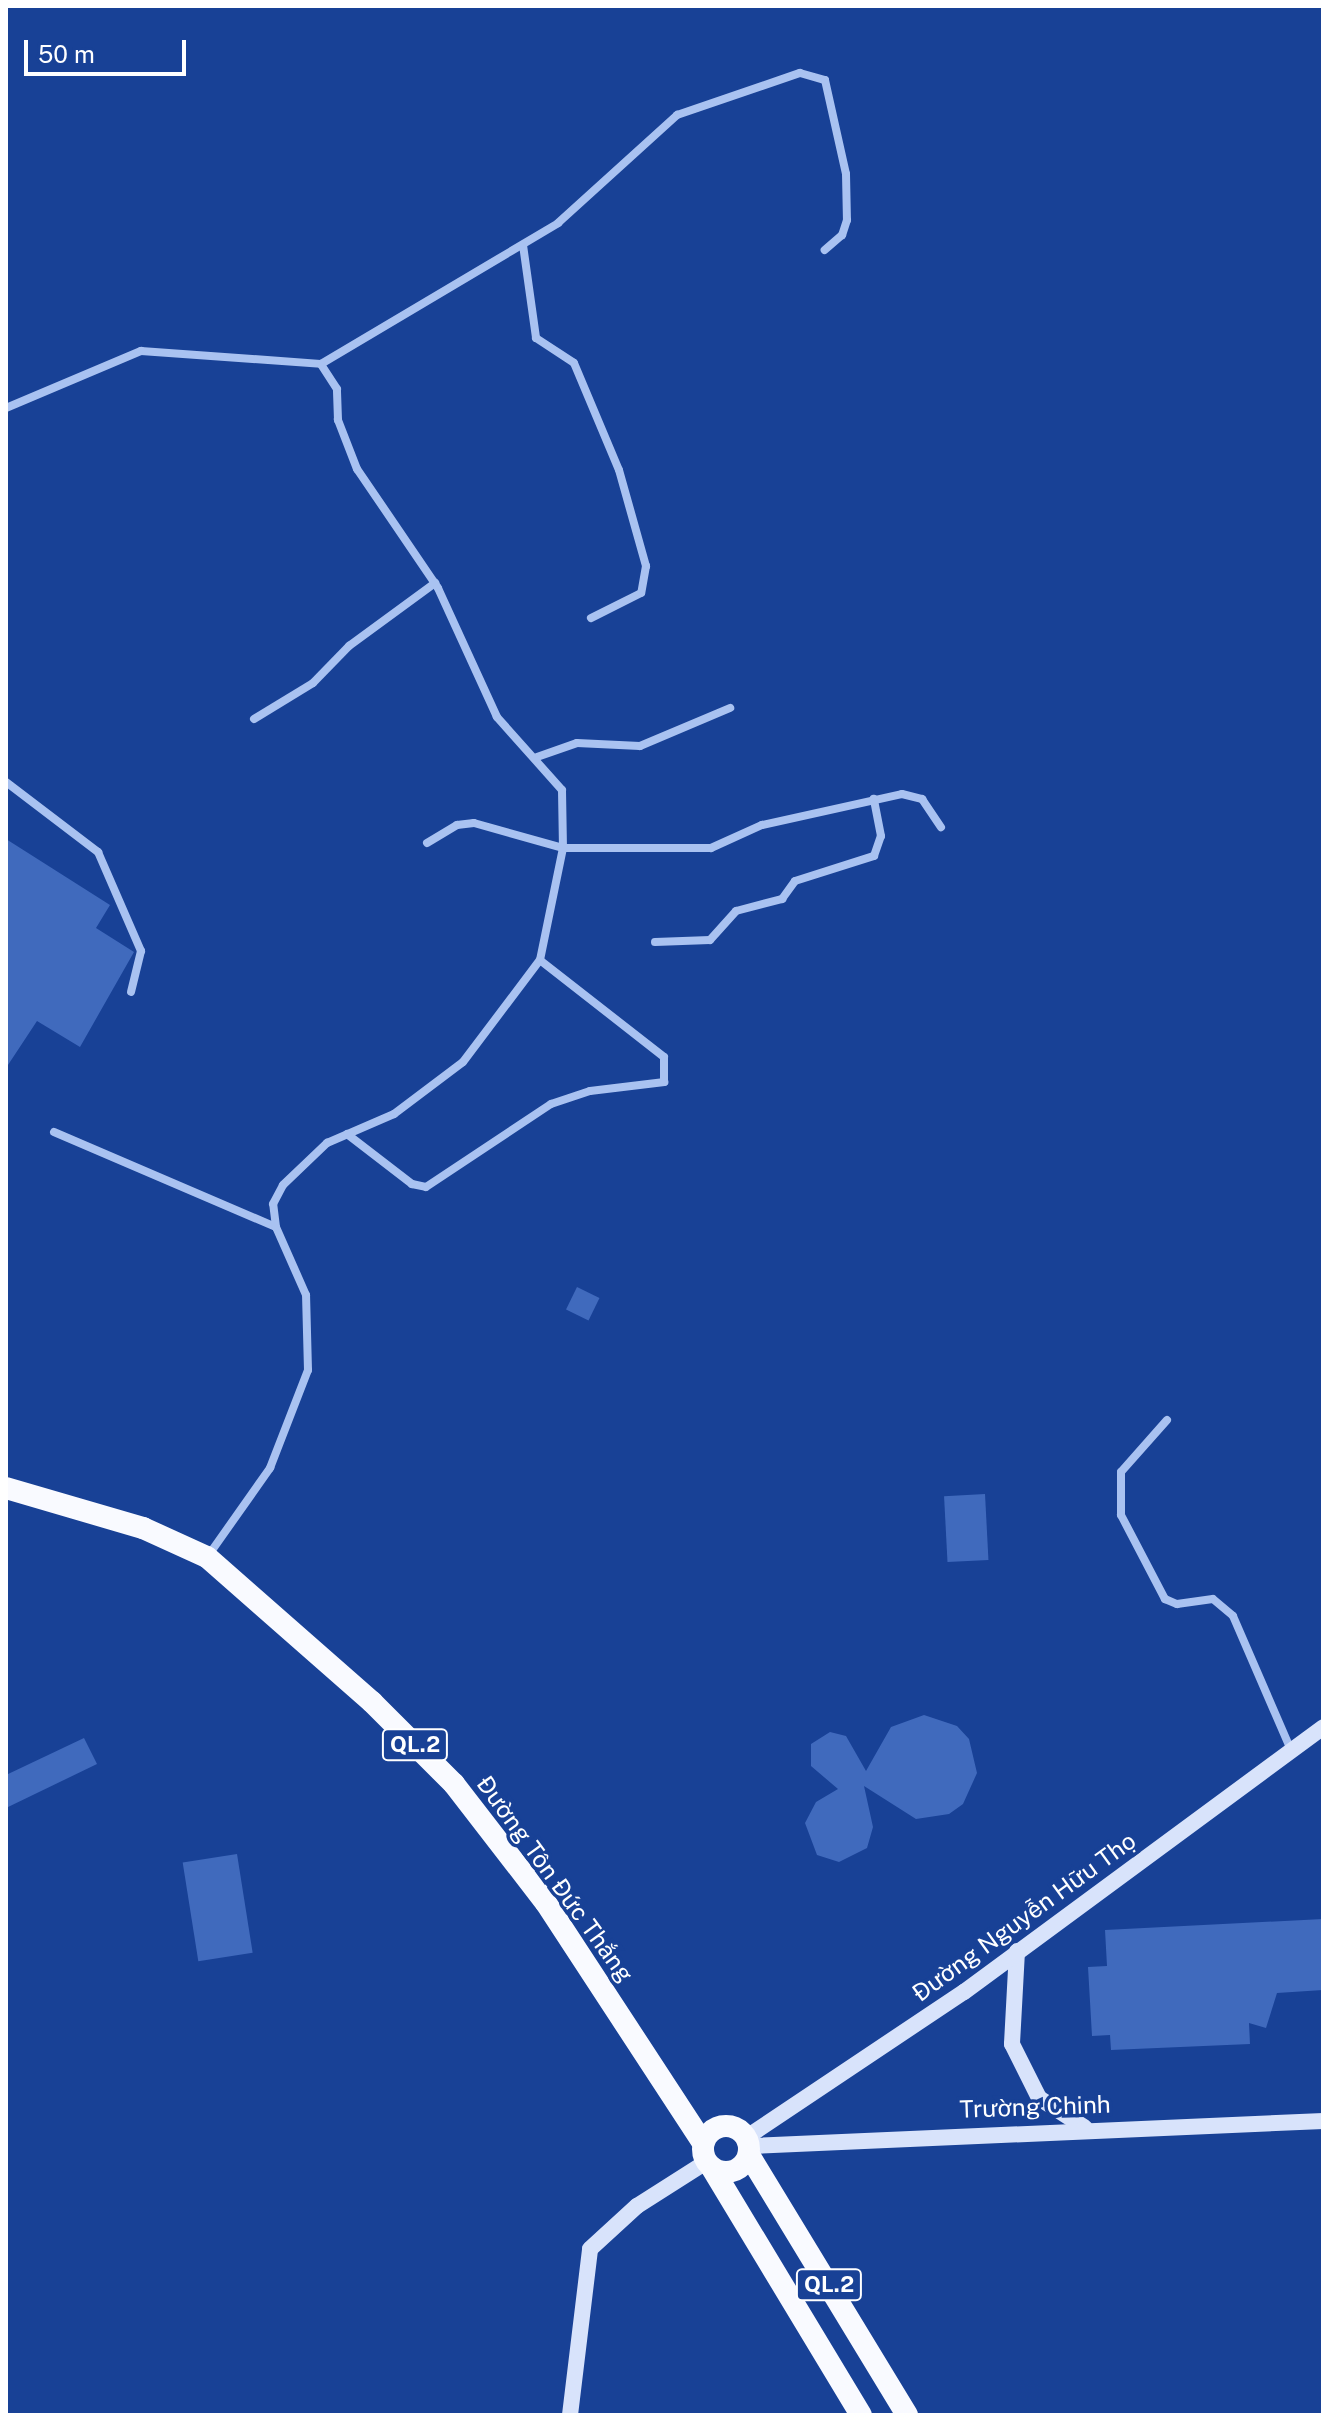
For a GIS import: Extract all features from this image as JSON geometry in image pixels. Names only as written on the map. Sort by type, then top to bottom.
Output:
[{"type":"highway","name":"Đường Tôn Đức Thắng","points":[[6,1488],[143,1528],[207,1557],[372,1702],[454,1784],[546,1903],[707,2158]]},
{"type":"highway","points":[[723,2126],[749,2146],[730,2173],[707,2158],[723,2126]]},
{"type":"highway","name":"QL.2","points":[[749,2146],[907,2415]]},
{"type":"highway","name":"QL.2","points":[[707,2158],[861,2415]]},
{"type":"main road","name":"Đường Nguyễn Hữu Thọ","points":[[749,2146],[1323,1727]]},
{"type":"main road","points":[[1017,1951],[1012,2044],[1039,2098],[1085,2128]]},
{"type":"main road","name":"Trường Chinh","points":[[749,2146],[1085,2128],[1323,2121]]},
{"type":"main road","points":[[570,2415],[590,2249],[637,2206],[707,2158]]},
{"type":"street","points":[[6,408],[150,349],[321,364],[558,223],[677,115],[812,73],[828,88],[846,174],[847,220],[825,250]]},
{"type":"street","points":[[523,245],[536,338],[574,363],[619,470],[648,574],[641,593],[591,618]]},
{"type":"street","points":[[207,1557],[270,1468],[308,1370],[306,1295],[276,1227],[273,1204],[290,1175],[327,1143],[394,1114],[463,1062],[540,960],[563,848],[562,790],[537,757],[497,717],[435,583],[357,469],[338,420],[337,389],[321,364]]},
{"type":"street","points":[[254,719],[305,690],[349,646],[435,583]]},
{"type":"street","points":[[537,757],[577,743],[640,746],[730,708]]},
{"type":"street","points":[[6,782],[98,852],[141,951],[131,992]]},
{"type":"street","points":[[427,843],[457,825],[474,823],[563,848],[711,848],[762,825],[874,799],[915,794],[941,827]]},
{"type":"street","points":[[655,942],[710,940],[736,911],[782,899],[795,881],[874,856],[881,836],[874,799]]},
{"type":"street","points":[[347,1134],[412,1184],[426,1187],[551,1104],[590,1091],[664,1082],[664,1057],[540,960]]},
{"type":"street","points":[[54,1132],[276,1227]]},
{"type":"street","points":[[1167,1420],[1121,1472],[1121,1515],[1165,1599],[1177,1604],[1213,1599],[1233,1616],[1291,1750]]},
{"type":"building","points":[[6,839],[110,905],[96,928],[134,952],[80,1047],[37,1021],[6,1068]]},
{"type":"building","points":[[577,1287],[599,1298],[589,1320],[566,1309]]},
{"type":"building","points":[[985,1494],[988,1560],[948,1562],[944,1496]]},
{"type":"building","points":[[924,1715],[957,1726],[969,1739],[977,1773],[963,1804],[949,1814],[916,1819],[864,1786],[873,1827],[867,1848],[839,1862],[817,1855],[805,1823],[816,1802],[838,1789],[811,1766],[811,1744],[830,1732],[846,1736],[866,1771],[891,1727]]},
{"type":"building","points":[[84,1738],[97,1764],[6,1808],[6,1775]]},
{"type":"building","points":[[237,1854],[253,1953],[198,1961],[183,1863]]},
{"type":"building","points":[[1323,1919],[1323,1990],[1277,1993],[1266,2028],[1249,2023],[1250,2044],[1111,2050],[1110,2035],[1092,2036],[1088,1967],[1107,1966],[1105,1930]]}]
